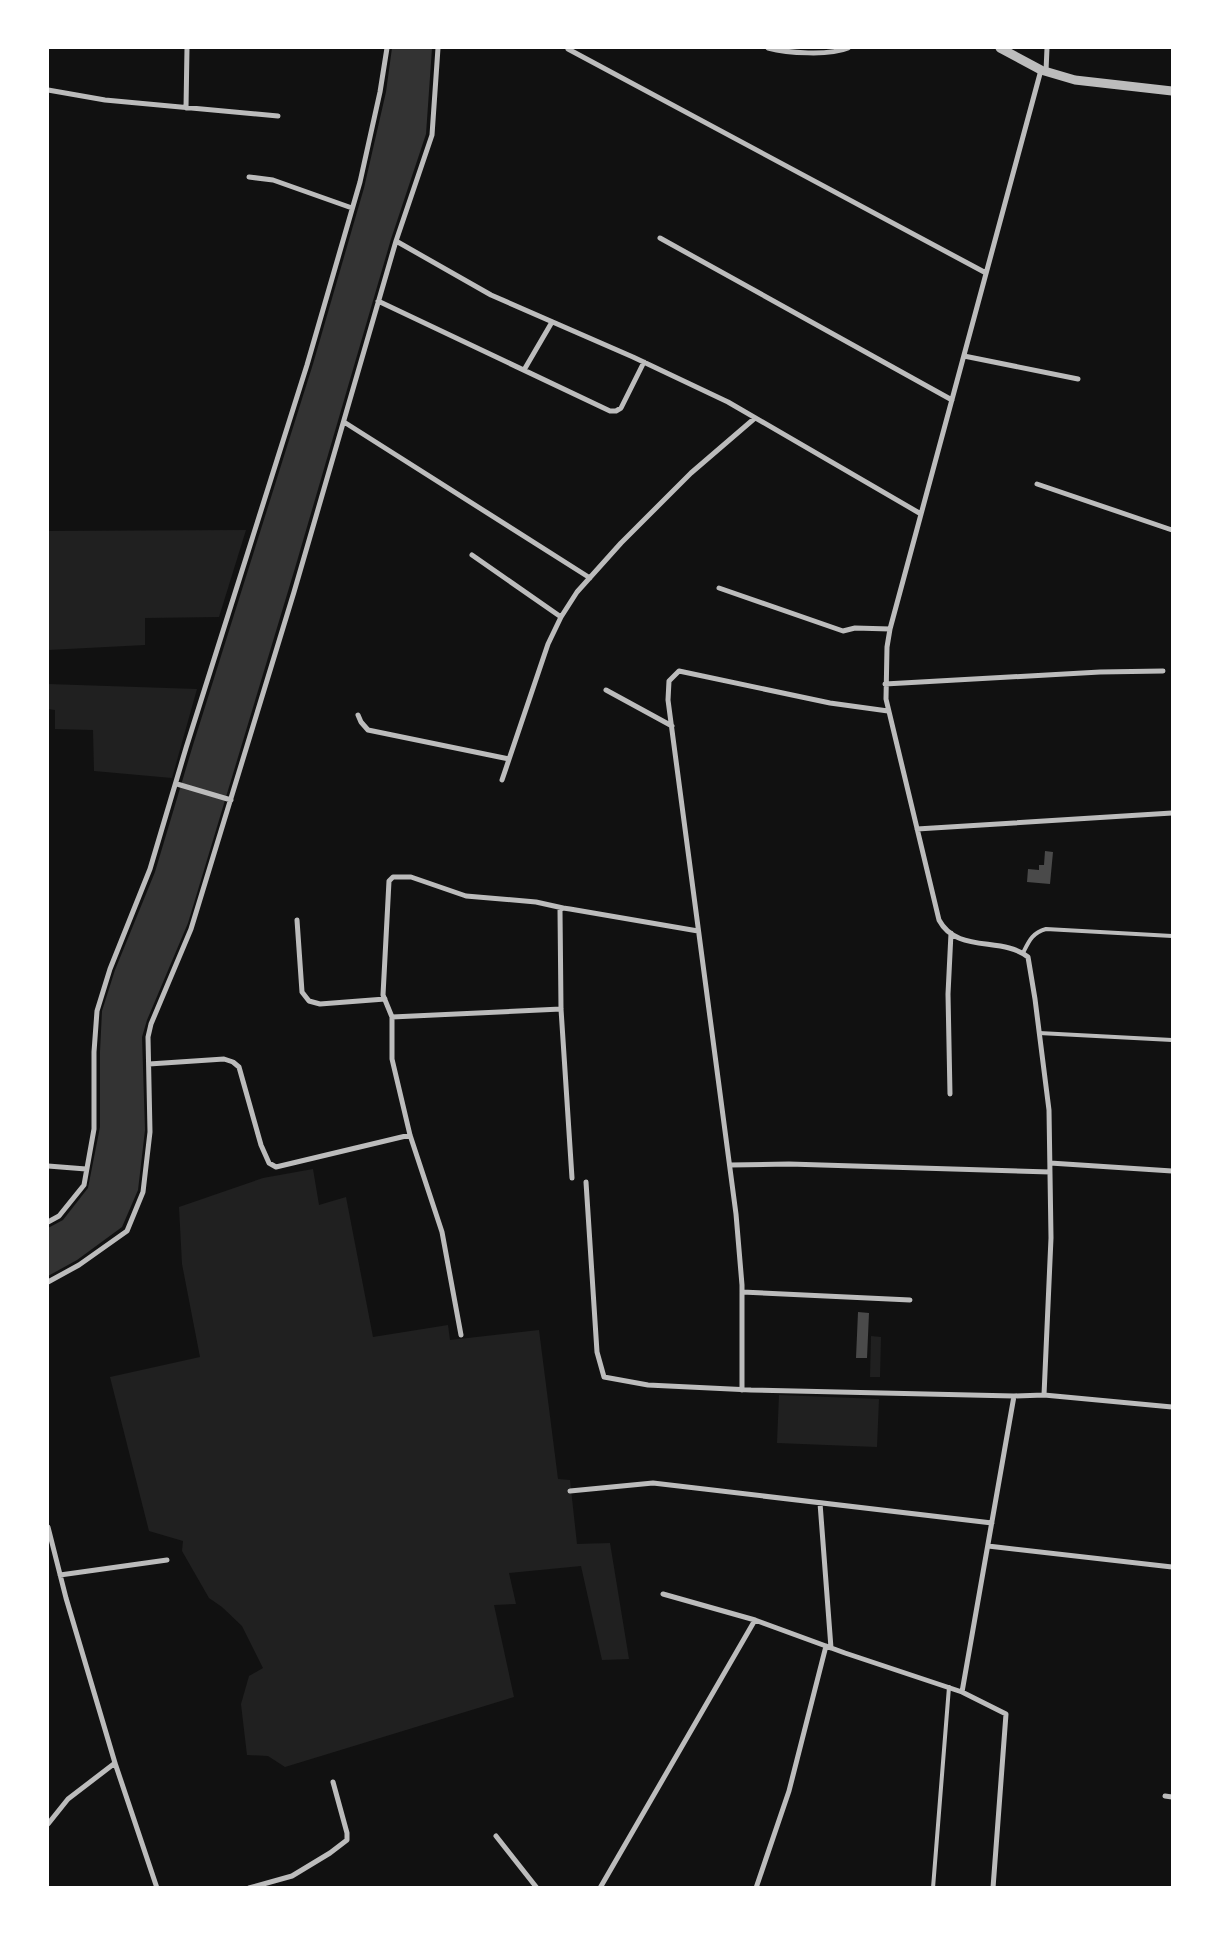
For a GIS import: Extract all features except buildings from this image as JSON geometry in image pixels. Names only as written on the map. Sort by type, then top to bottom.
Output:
[{"type":"street","points":[[186,108],[187,48]]},
{"type":"street","points":[[48,1222],[59,1216],[84,1185],[94,1129],[94,1052],[97,1011],[110,969],[150,869],[307,365],[352,208],[380,92],[386,48]]},
{"type":"street","points":[[48,1282],[79,1266],[127,1231],[143,1192],[150,1132],[148,1037],[151,1024],[192,929],[344,422],[396,241],[432,135],[438,48]]},
{"type":"street","points":[[768,48],[786,53],[830,51],[848,48]]},
{"type":"street","points":[[1000,48],[1044,70],[1075,80],[1172,91]]},
{"type":"street","points":[[1044,1395],[1051,1238],[1049,1110],[1028,957],[1023,953],[959,939],[943,928],[939,920],[888,711],[885,684],[890,629],[986,273],[1044,70],[1047,48]]},
{"type":"street","points":[[568,49],[986,273]]},
{"type":"street","points":[[48,90],[95,99],[278,116]]},
{"type":"street","points":[[250,177],[273,180],[352,208]]},
{"type":"street","points":[[660,238],[952,400]]},
{"type":"street","points":[[396,241],[491,295],[644,362],[728,402],[921,514]]},
{"type":"street","points":[[378,301],[616,412],[621,408],[644,362]]},
{"type":"street","points":[[524,370],[552,322]]},
{"type":"street","points":[[964,356],[1078,379]]},
{"type":"street","points":[[502,780],[548,644],[577,592],[621,543],[691,473],[755,418]]},
{"type":"street","points":[[344,422],[590,578]]},
{"type":"street","points":[[1037,484],[1172,530]]},
{"type":"street","points":[[472,555],[562,617]]},
{"type":"street","points":[[720,588],[843,631],[855,628],[890,629]]},
{"type":"street","points":[[742,1390],[742,1292],[730,1165],[668,700],[669,680],[680,671],[830,703],[888,711]]},
{"type":"street","points":[[885,684],[1100,672],[1162,671]]},
{"type":"street","points":[[606,690],[672,726]]},
{"type":"street","points":[[358,715],[368,730],[509,759]]},
{"type":"street","points":[[176,784],[231,800]]},
{"type":"street","points":[[917,829],[1172,813]]},
{"type":"street","points":[[461,1335],[442,1232],[410,1135],[392,1059],[392,1017],[383,995],[389,881],[393,877],[411,877],[466,896],[536,902],[698,932]]},
{"type":"street","points":[[562,908],[560,910],[561,1009],[572,1178]]},
{"type":"street","points":[[297,920],[302,992],[309,1001],[320,1004],[385,999]]},
{"type":"street","points":[[950,1094],[948,994],[951,933]]},
{"type":"street","points":[[392,1017],[561,1009]]},
{"type":"street","points":[[149,1064],[224,1059],[233,1062],[239,1067],[261,1145],[269,1164],[276,1167],[410,1135]]},
{"type":"street","points":[[1050,1163],[1172,1171]]},
{"type":"street","points":[[730,1165],[789,1164],[1050,1172]]},
{"type":"street","points":[[48,1166],[86,1169]]},
{"type":"street","points":[[586,1182],[597,1352],[604,1376],[648,1385],[742,1390],[1044,1395],[1172,1407]]},
{"type":"street","points":[[742,1292],[910,1300]]},
{"type":"street","points":[[962,1692],[1014,1396]]},
{"type":"street","points":[[570,1491],[653,1483],[992,1523]]},
{"type":"street","points":[[756,1888],[788,1791],[828,1647],[820,1503]]},
{"type":"street","points":[[48,1527],[60,1575],[115,1763],[157,1888]]},
{"type":"street","points":[[988,1546],[1172,1567]]},
{"type":"street","points":[[60,1575],[167,1560]]},
{"type":"street","points":[[663,1594],[755,1620],[828,1647],[949,1687],[1004,1712],[1007,1717],[992,1888]]},
{"type":"street","points":[[600,1888],[755,1620]]},
{"type":"street","points":[[48,1824],[68,1798],[115,1763]]},
{"type":"street","points":[[248,1888],[292,1876],[330,1853],[346,1840],[347,1833],[333,1782]]},
{"type":"street","points":[[1165,1796],[1172,1797]]},
{"type":"street","points":[[496,1836],[537,1888]]},
{"type":"lane","points":[[1023,953],[1036,932],[1046,929],[1172,936]]},
{"type":"lane","points":[[1039,1033],[1172,1040]]},
{"type":"lane","points":[[933,1888],[949,1687]]},
{"type":"shaded area","points":[[392,48],[432,48],[426,134],[391,239],[295,568],[188,923],[147,1020],[142,1037],[145,1130],[138,1190],[122,1227],[77,1260],[48,1276],[48,1228],[63,1220],[88,1188],[100,1127],[102,1011],[115,970],[155,872],[313,364],[364,188],[386,92]]},
{"type":"shaded area","points":[[246,530],[219,617],[145,618],[145,645],[48,650],[48,531]]},
{"type":"shaded area","points":[[48,684],[197,689],[172,778],[94,771],[93,730],[55,729],[55,710],[48,709]]},
{"type":"shaded area","points":[[313,1169],[319,1205],[346,1197],[373,1337],[448,1325],[450,1340],[539,1330],[558,1479],[570,1480],[577,1544],[610,1543],[629,1659],[602,1660],[581,1566],[509,1573],[516,1604],[494,1605],[514,1697],[285,1767],[268,1756],[247,1755],[241,1704],[249,1676],[263,1668],[242,1626],[222,1607],[209,1598],[182,1551],[183,1541],[149,1531],[110,1377],[200,1357],[182,1264],[179,1207],[263,1178]]},
{"type":"shaded area","points":[[871,1336],[881,1337],[880,1377],[870,1377]]},
{"type":"shaded area","points":[[779,1395],[879,1399],[877,1447],[777,1443]]}]
